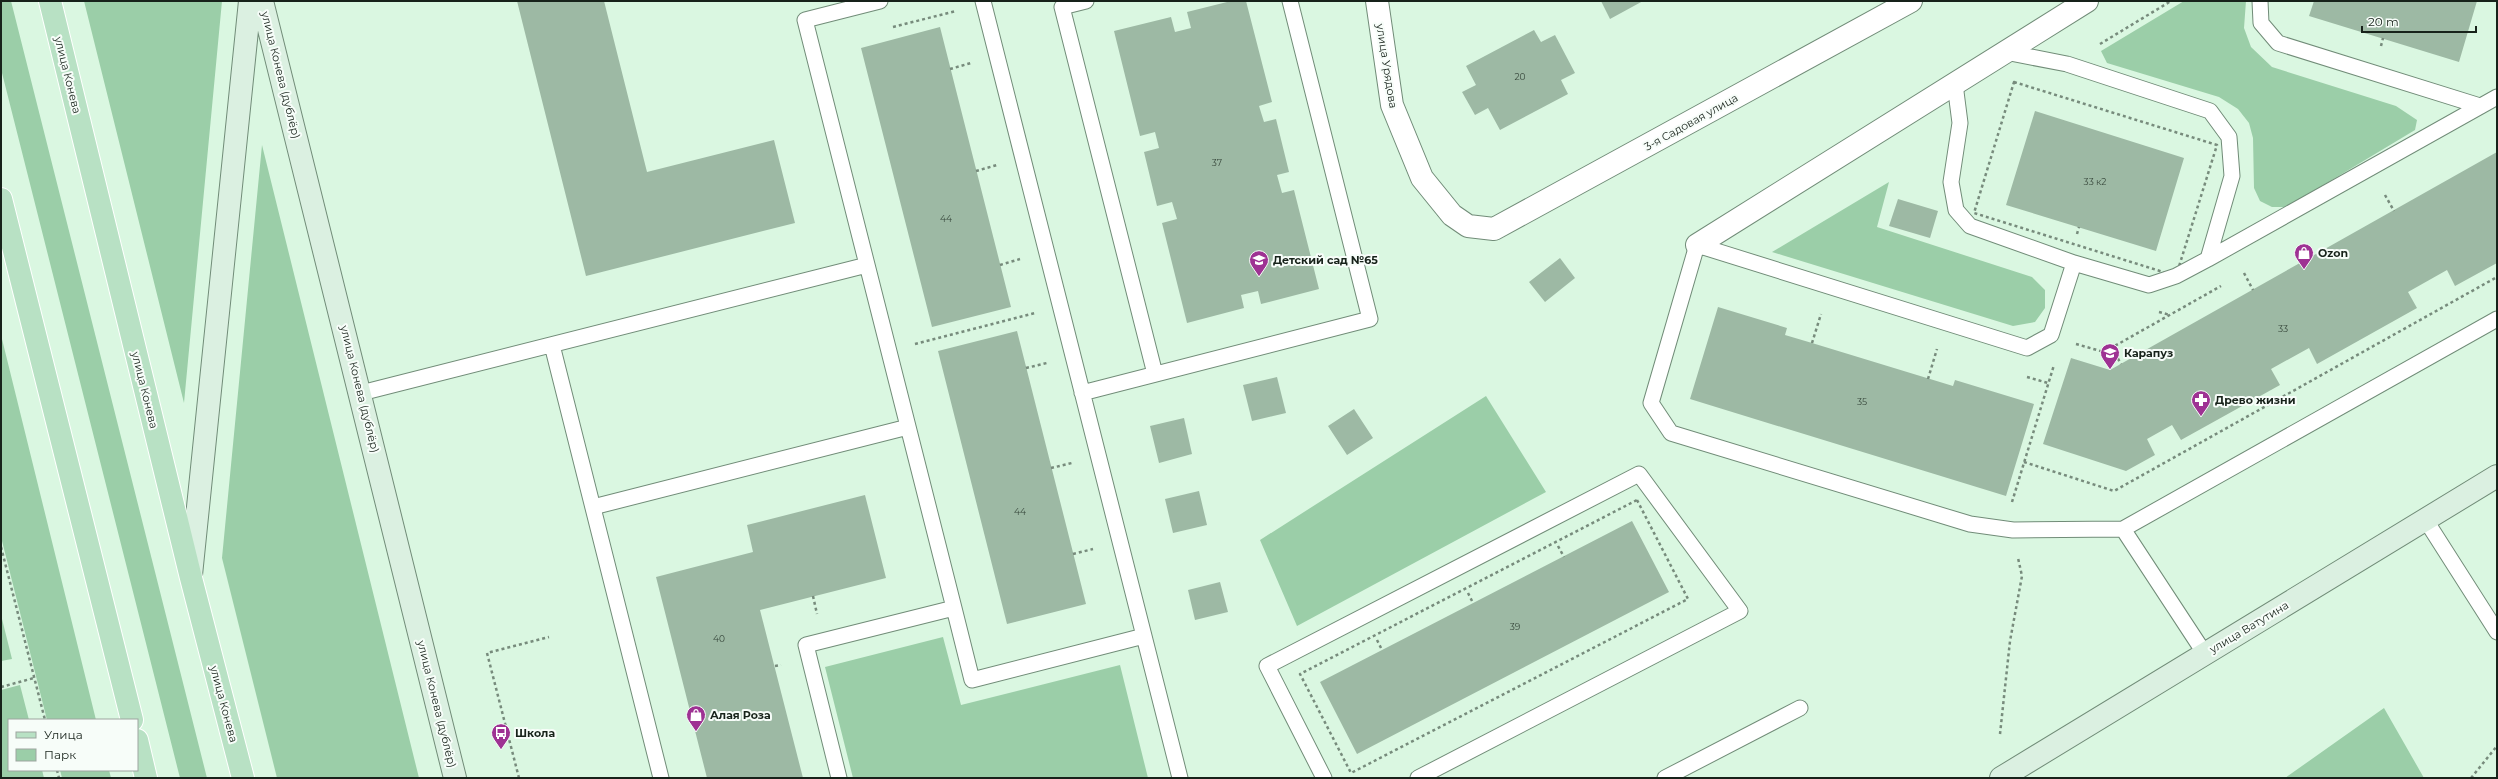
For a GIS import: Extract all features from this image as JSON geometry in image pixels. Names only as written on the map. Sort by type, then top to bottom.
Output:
[{"type":"main road","name":"улица Конева","points":[[50,1],[191,578],[243,778]]},
{"type":"main road","points":[[191,578],[250,1]]},
{"type":"main road","name":"улица Конева (дублёр)","points":[[262,1],[455,778]]},
{"type":"main road","points":[[1,199],[132,719]]},
{"type":"main road","name":"улица Ватутина","points":[[2001,778],[2497,476]]},
{"type":"main road","points":[[138,744],[146,778]]},
{"type":"street","name":"улица Урядова","points":[[1377,1],[1392,105],[1422,178],[1452,215],[1468,226]]},
{"type":"street","name":"3-я Садовая улица","points":[[1468,226],[1494,230],[1911,1]]},
{"type":"street","points":[[1696,245],[2087,1]]},
{"type":"lane","points":[[880,1],[805,20],[972,680],[1144,636]]},
{"type":"lane","points":[[1086,1],[1062,7],[1155,374]]},
{"type":"lane","points":[[1082,393],[1370,319],[1290,1]]},
{"type":"lane","points":[[2260,1],[2262,23],[2278,43],[2480,106]]},
{"type":"lane","points":[[983,3],[1180,778]]},
{"type":"lane","points":[[2005,52],[2067,64],[2210,111],[2229,137],[2232,176],[2208,259]]},
{"type":"lane","points":[[1955,84],[1960,123],[1951,182],[1956,210],[1970,226],[2074,263],[2149,286],[2176,276],[2208,259],[2497,97]]},
{"type":"lane","points":[[2074,263],[2051,335],[2027,348],[1696,245],[1651,403],[1671,433],[1970,524],[2013,530],[2123,529],[2497,319]]},
{"type":"lane","points":[[360,393],[867,265]]},
{"type":"lane","points":[[552,345],[661,778]]},
{"type":"lane","points":[[593,507],[908,427]]},
{"type":"lane","points":[[1324,778],[1267,666],[1639,474],[1740,612],[1418,778]]},
{"type":"lane","points":[[2426,520],[2497,632]]},
{"type":"lane","points":[[2123,529],[2205,654]]},
{"type":"lane","points":[[839,778],[806,645],[954,608]]},
{"type":"lane","points":[[1665,778],[1800,708]]},
{"type":"path","points":[[888,28],[983,3]]},
{"type":"path","points":[[950,69],[971,63]]},
{"type":"path","points":[[1974,213],[2014,82],[2217,145]]},
{"type":"path","points":[[976,170],[996,166]]},
{"type":"path","points":[[2385,194],[2394,211]]},
{"type":"path","points":[[1000,265],[1020,259]]},
{"type":"path","points":[[2244,273],[2253,290]]},
{"type":"path","points":[[2024,462],[2114,491],[2497,277]]},
{"type":"path","points":[[911,345],[1060,307]]},
{"type":"path","points":[[2155,310],[2170,315]]},
{"type":"path","points":[[1814,312],[1828,316]]},
{"type":"path","points":[[1812,343],[1821,314]]},
{"type":"path","points":[[2070,341],[2104,352]]},
{"type":"path","points":[[1930,347],[1944,352]]},
{"type":"path","points":[[2112,348],[2121,364]]},
{"type":"path","points":[[1928,379],[1937,349]]},
{"type":"path","points":[[1026,368],[1046,363]]},
{"type":"path","points":[[2009,510],[2051,373]]},
{"type":"path","points":[[2026,376],[2048,383]]},
{"type":"path","points":[[1051,468],[1072,463]]},
{"type":"path","points":[[1637,500],[1688,599],[1351,773],[1300,674],[1466,589],[1637,500]]},
{"type":"path","points":[[1556,542],[1564,557]]},
{"type":"path","points":[[1,546],[44,719]]},
{"type":"path","points":[[1073,554],[1094,549]]},
{"type":"path","points":[[2000,734],[2010,641],[2022,576]]},
{"type":"path","points":[[1466,589],[1473,603]]},
{"type":"path","points":[[813,596],[816,609]]},
{"type":"path","points":[[1375,635],[1382,650]]},
{"type":"path","points":[[519,778],[487,653],[549,636]]},
{"type":"path","points":[[775,666],[785,664]]},
{"type":"path","points":[[1,687],[34,678]]},
{"type":"path","points":[[2471,778],[2497,746]]},
{"type":"green space","points":[[1,1],[11,1],[207,778],[180,778],[1,69]]},
{"type":"green space","points":[[84,1],[222,1],[184,403]]},
{"type":"green space","points":[[2184,1],[2246,1],[2244,28],[2251,47],[2272,67],[2396,106],[2417,120],[2415,130],[2287,207],[2272,207],[2260,201],[2254,188],[2253,138],[2249,123],[2238,109],[2219,97],[2107,63],[2101,51]]},
{"type":"green space","points":[[262,145],[419,778],[277,778],[222,558]]},
{"type":"green space","points":[[1889,182],[1877,227],[2032,277],[2045,290],[2045,308],[2035,322],[2013,326],[1772,252]]},
{"type":"green space","points":[[1,335],[96,719],[47,719],[1,537]]},
{"type":"green space","points":[[1486,396],[1546,492],[1297,626],[1260,540]]},
{"type":"green space","points":[[1,615],[12,659],[1,661]]},
{"type":"green space","points":[[943,637],[961,705],[1120,665],[1148,778],[853,778],[825,667]]},
{"type":"green space","points":[[20,685],[29,719],[8,719],[8,771],[42,771],[44,778],[1,778],[1,690]]},
{"type":"green space","points":[[2384,708],[2424,778],[2285,778]]},
{"type":"green space","points":[[60,771],[109,771],[111,778],[62,778]]},
{"type":"building","points":[[517,1],[604,1],[647,172],[774,140],[795,223],[586,276]]},
{"type":"building","points":[[1231,1],[1246,1],[1272,102],[1259,106],[1264,122],[1276,119],[1289,172],[1277,175],[1282,193],[1294,190],[1319,289],[1261,304],[1258,291],[1241,295],[1244,308],[1187,323],[1162,223],[1177,219],[1172,202],[1157,206],[1144,152],[1159,148],[1155,132],[1140,136],[1114,31],[1171,17],[1175,32],[1191,28],[1187,12]]},
{"type":"building","points":[[1601,1],[1643,1],[1610,19]]},
{"type":"building","points":[[2314,1],[2477,1],[2459,62],[2309,16]]},
{"type":"building","points":[[940,27],[1011,307],[932,327],[861,48]]},
{"type":"building","points":[[1534,30],[1541,42],[1555,35],[1575,73],[1561,80],[1568,94],[1500,130],[1488,108],[1475,115],[1462,92],[1476,85],[1466,66]]},
{"type":"building","points":[[2035,111],[2184,158],[2156,251],[2006,205]]},
{"type":"building","points":[[2497,152],[2497,263],[2455,286],[2447,270],[2408,292],[2417,308],[2317,364],[2309,348],[2271,369],[2280,385],[2181,440],[2172,425],[2147,439],[2155,455],[2126,471],[2043,444],[2071,358],[2110,370]]},
{"type":"building","points":[[1898,199],[1938,211],[1930,238],[1889,226]]},
{"type":"building","points":[[1560,258],[1575,278],[1545,302],[1529,282]]},
{"type":"building","points":[[1718,307],[1787,328],[1785,335],[1953,386],[1955,380],[2034,404],[2006,496],[1690,399]]},
{"type":"building","points":[[1017,331],[1086,604],[1007,624],[938,351]]},
{"type":"building","points":[[1277,377],[1286,413],[1252,421],[1243,385]]},
{"type":"building","points":[[1354,409],[1373,438],[1347,455],[1328,426]]},
{"type":"building","points":[[1184,418],[1192,454],[1159,463],[1150,426]]},
{"type":"building","points":[[1199,491],[1207,525],[1173,533],[1165,499]]},
{"type":"building","points":[[865,495],[886,578],[760,610],[803,778],[707,778],[656,577],[753,552],[747,525]]},
{"type":"building","points":[[1632,521],[1669,592],[1357,754],[1320,682]]},
{"type":"building","points":[[1220,582],[1228,612],[1195,620],[1188,590]]},
{"type":"place","name":"Ozon","points":[[2304,270]]},
{"type":"place","name":"Детский сад №65","points":[[1259,277]]},
{"type":"place","name":"Карапуз","points":[[2110,370]]},
{"type":"place","name":"Древо жизни","points":[[2201,417]]},
{"type":"place","name":"Алая Роза","points":[[696,732]]},
{"type":"place","name":"Школа","points":[[501,750]]}]
